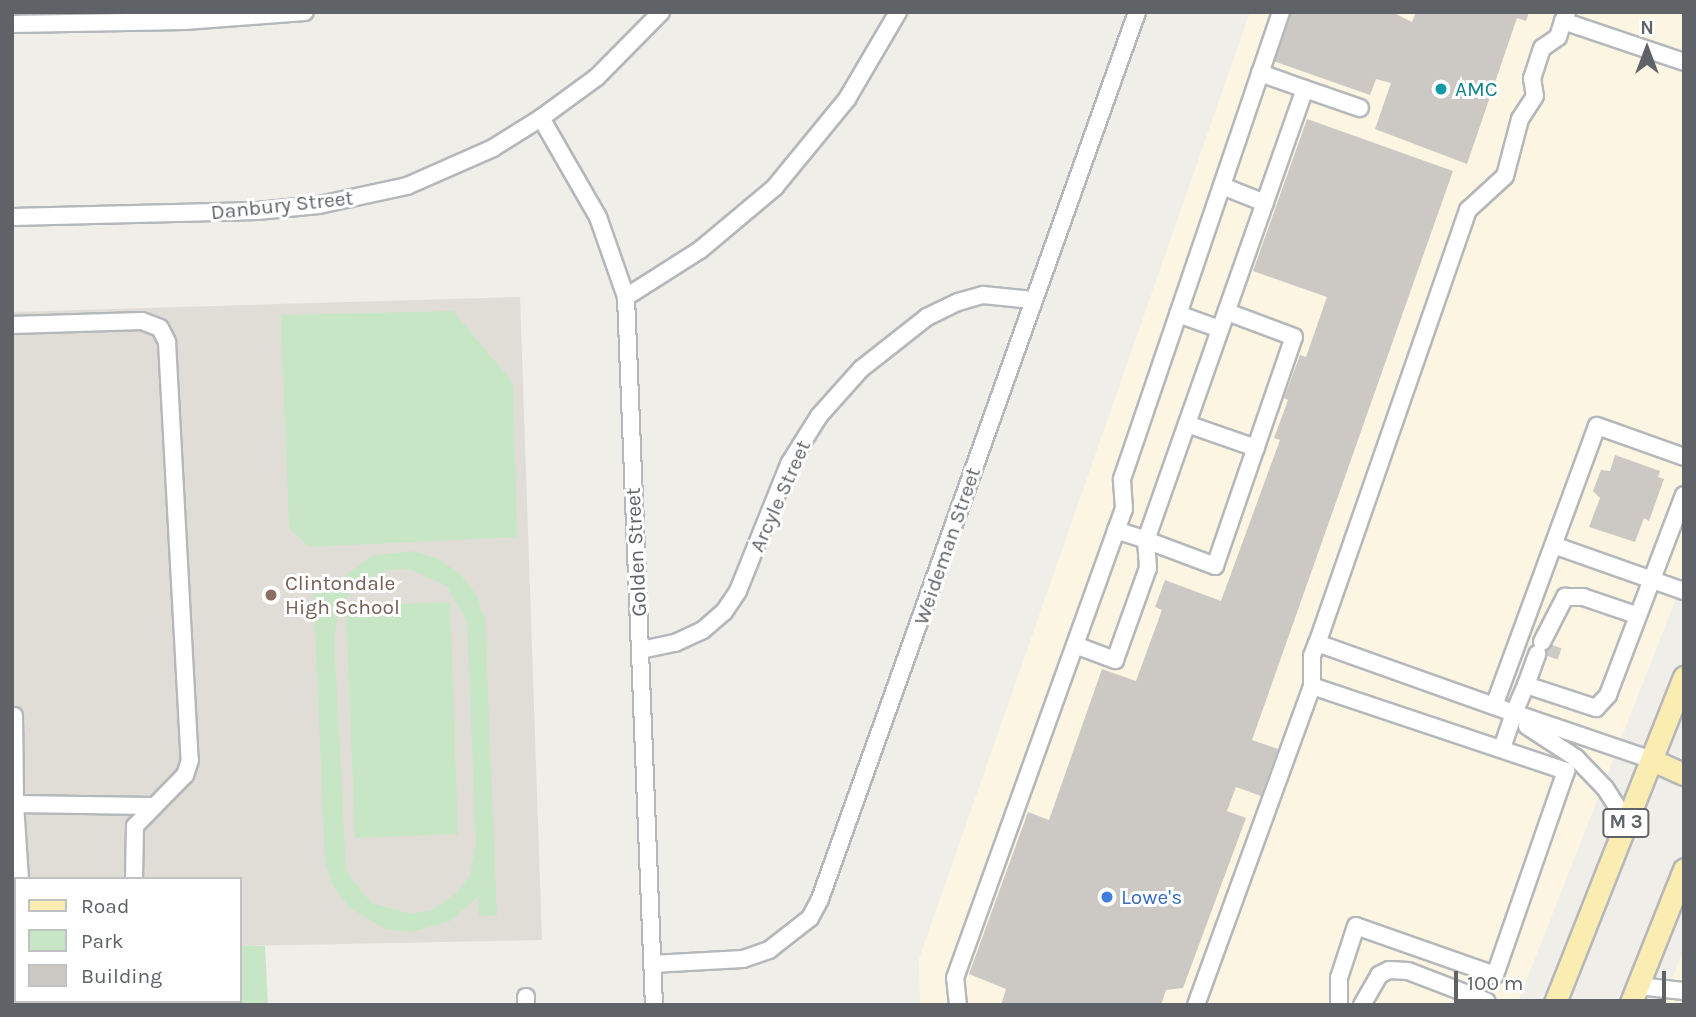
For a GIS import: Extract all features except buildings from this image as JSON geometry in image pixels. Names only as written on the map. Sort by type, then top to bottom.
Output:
[{"type":"main road","name":"M 3","points":[[1554,1005],[1684,677]]},
{"type":"main road","points":[[1652,760],[1684,774]]},
{"type":"main road","points":[[1634,995],[1683,872]]},
{"type":"street","points":[[12,24],[185,21],[305,12]]},
{"type":"street","name":"Danbury Street","points":[[12,217],[257,211],[330,203],[407,186],[449,170],[541,118],[597,77],[661,12]]},
{"type":"street","points":[[626,297],[700,250],[775,187],[846,99],[898,12]]},
{"type":"street","name":"Weideman Street","points":[[652,964],[743,960],[769,950],[810,918],[846,835],[1137,12]]},
{"type":"street","points":[[958,1005],[955,978],[1124,509],[1122,479],[1281,12]]},
{"type":"street","points":[[1196,1005],[1312,686],[1312,656],[1468,210],[1505,176],[1520,118],[1535,96],[1532,78],[1542,48],[1558,37],[1565,17],[1680,61],[1684,44]]},
{"type":"street","points":[[1260,73],[1360,108]]},
{"type":"street","points":[[1075,645],[1115,660],[1148,568],[1146,540],[1305,89]]},
{"type":"street","name":"Golden Street","points":[[541,118],[598,218],[626,297],[654,1005]]},
{"type":"street","points":[[1222,186],[1265,203]]},
{"type":"street","name":"Arcyle Street","points":[[641,650],[684,639],[724,612],[738,591],[778,489],[804,438],[841,390],[877,354],[927,317],[958,302],[994,295],[1033,300]]},
{"type":"street","points":[[1116,530],[1215,566],[1294,337],[1227,312]]},
{"type":"street","points":[[1178,314],[1220,329]]},
{"type":"street","points":[[12,325],[142,321],[153,323],[165,334],[190,760],[185,775],[151,806],[135,826],[134,877]]},
{"type":"street","points":[[1187,424],[1256,448]]},
{"type":"street","points":[[1494,706],[1556,546],[1597,426],[1684,457]]},
{"type":"street","points":[[1526,685],[1596,708],[1608,695],[1644,590],[1654,580],[1684,495]]},
{"type":"street","points":[[1556,546],[1684,591]]},
{"type":"street","points":[[1539,587],[1565,597],[1583,597],[1636,615]]},
{"type":"street","points":[[1502,748],[1526,685],[1565,597]]},
{"type":"street","points":[[1317,643],[1494,706],[1562,745],[1605,788],[1627,821]]},
{"type":"street","points":[[1312,686],[1566,771],[1486,1003],[1408,971],[1389,970],[1379,975],[1362,1005]]},
{"type":"street","points":[[14,716],[15,804],[20,877]]},
{"type":"street","points":[[1513,717],[1652,760]]},
{"type":"street","points":[[15,804],[151,806]]},
{"type":"street","points":[[1339,1005],[1339,978],[1356,926],[1495,975]]},
{"type":"street","points":[[1634,995],[1684,991]]},
{"type":"shaded area","points":[[1250,12],[1684,12],[1684,578],[1517,1005],[920,1005],[919,959]]},
{"type":"shaded area","name":"Clintondale High School","points":[[520,297],[542,940],[242,946],[242,877],[14,877],[12,988],[12,312]]},
{"type":"shaded area","points":[[1684,949],[1684,1005],[1661,1005]]},
{"type":"green space","points":[[453,311],[513,383],[517,537],[309,547],[289,528],[281,315]]},
{"type":"green space","points":[[411,551],[437,558],[459,573],[476,594],[485,619],[497,915],[479,916],[478,897],[450,921],[412,932],[386,929],[351,909],[334,888],[325,863],[313,578],[332,577],[332,585],[372,556]],"holes":[[[409,569],[447,586],[467,622],[476,844],[470,875],[458,892],[432,910],[412,914],[371,903],[346,870],[334,638],[340,607],[359,583],[388,570]]]},
{"type":"green space","points":[[450,602],[458,834],[355,838],[346,606]]},
{"type":"green space","points":[[242,946],[265,946],[268,1005],[160,1005],[242,1003]]},
{"type":"tunnel","points":[[1550,657],[1554,646]]},
{"type":"place","name":"AMC","points":[[1441,89]]},
{"type":"place","name":"Clintondale High School","points":[[271,595]]},
{"type":"place","name":"Lowe's","points":[[1107,897]]}]
